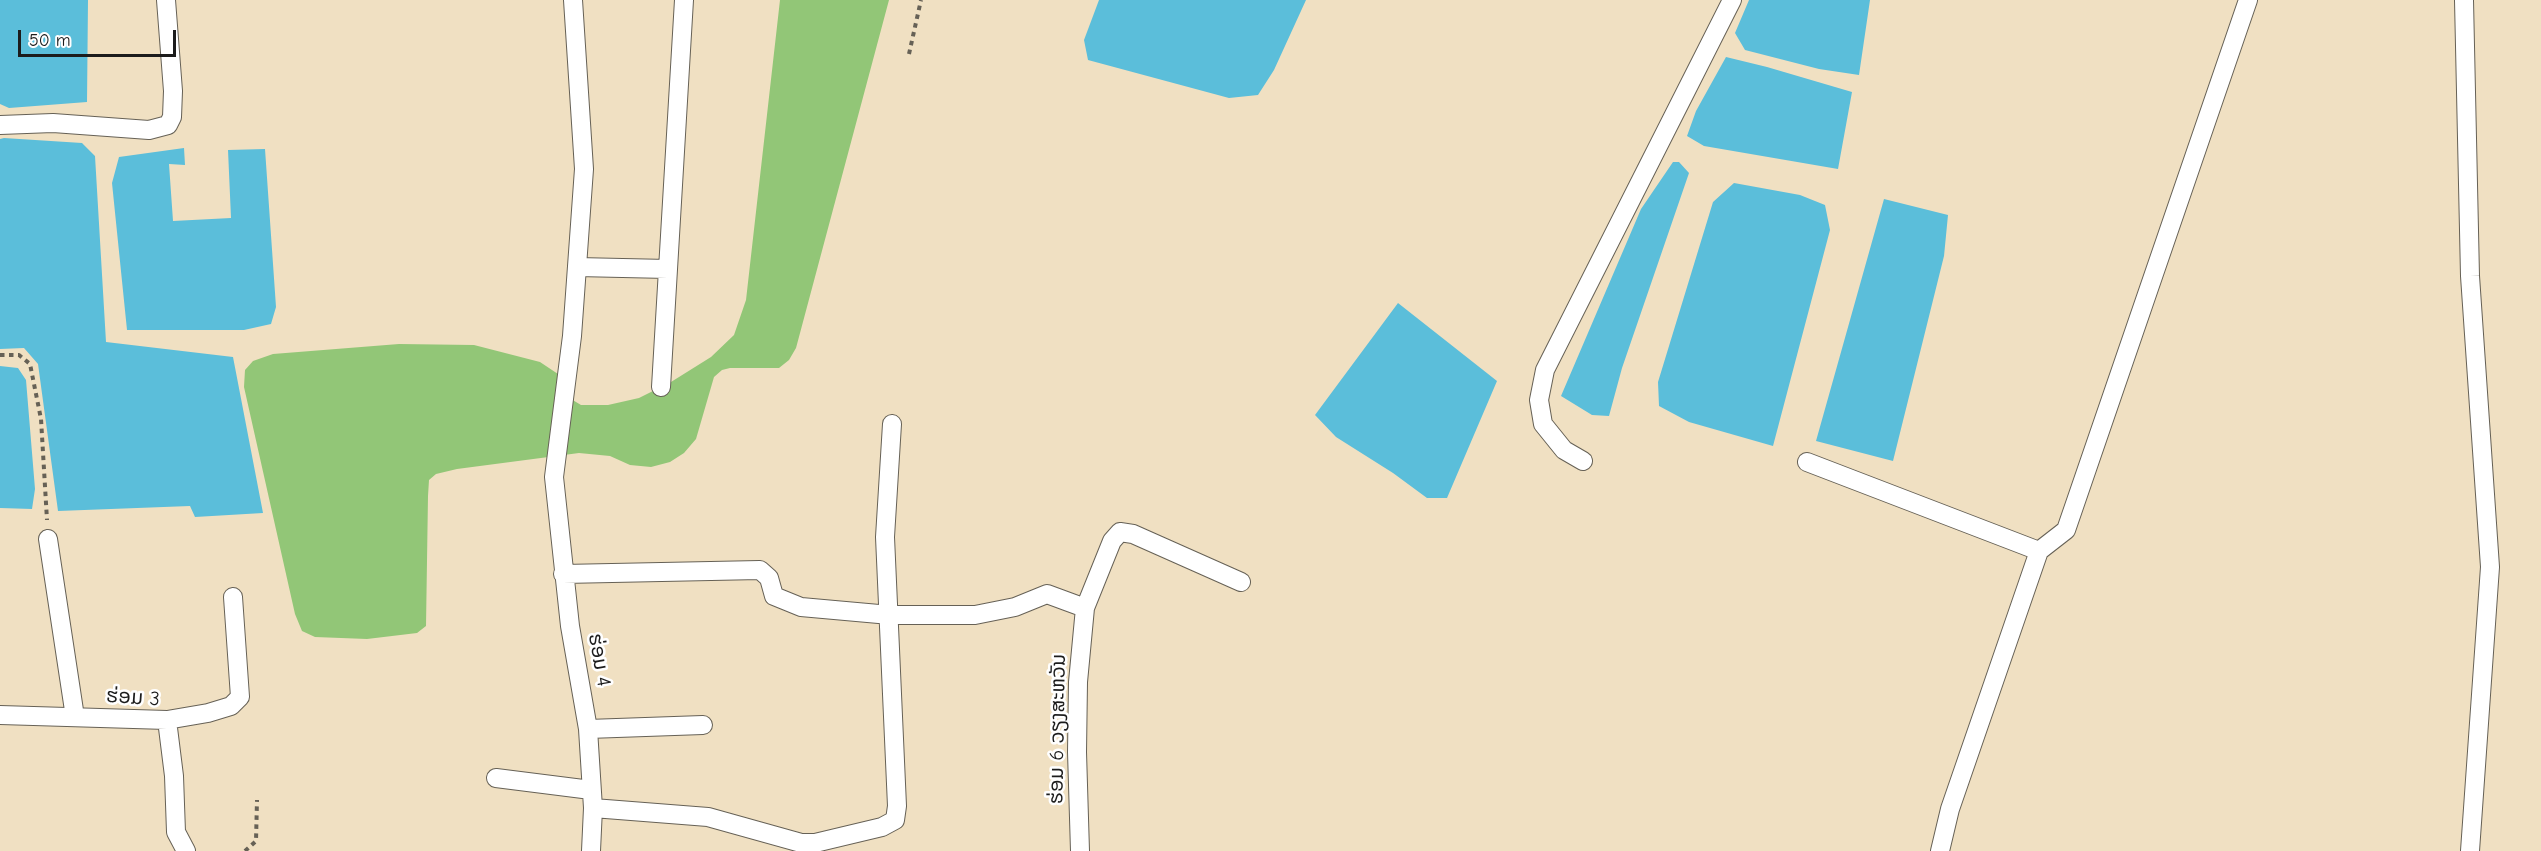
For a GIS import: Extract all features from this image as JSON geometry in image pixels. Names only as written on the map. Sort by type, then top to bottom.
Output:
[{"type":"street","points":[[0,125],[53,123],[149,130],[168,125],[172,117],[173,91],[166,0]]},
{"type":"street","name":"ຮ່ອມ 4","points":[[573,0],[584,169],[572,336],[554,477],[570,626],[588,729],[592,799],[591,851]]},
{"type":"street","points":[[661,387],[684,0]]},
{"type":"street","points":[[1583,461],[1564,450],[1543,424],[1539,400],[1545,370],[1732,0]]},
{"type":"street","points":[[1940,851],[1950,809],[2039,552],[2066,530],[2248,0]]},
{"type":"street","points":[[2464,0],[2470,276],[2490,567],[2470,851]]},
{"type":"street","points":[[577,267],[668,269]]},
{"type":"street","points":[[496,778],[592,799],[708,817],[801,843],[815,843],[882,827],[895,820],[897,806],[885,537],[892,424]]},
{"type":"street","points":[[1807,462],[2039,552]]},
{"type":"street","name":"ຮ່ອມ 6 ວຽງສະຫວັນ","points":[[1080,851],[1077,752],[1078,682],[1085,608],[1112,541],[1120,532],[1133,534],[1241,582]]},
{"type":"street","points":[[48,539],[75,717]]},
{"type":"street","points":[[563,574],[760,570],[768,578],[774,596],[801,607],[890,615],[975,615],[1015,607],[1047,594],[1085,608]]},
{"type":"street","points":[[167,720],[221,711],[231,706],[240,697],[232,597]]},
{"type":"street","name":"ຮ່ອມ 3","points":[[0,715],[167,720],[174,776],[176,832],[186,851]]},
{"type":"street","points":[[588,729],[703,725]]},
{"type":"path","points":[[909,54],[921,0]]},
{"type":"path","points":[[0,355],[19,355],[30,364],[41,419],[48,539]]},
{"type":"path","points":[[245,851],[256,841],[257,800]]},
{"type":"green space","points":[[780,0],[889,0],[796,348],[789,360],[779,368],[722,370],[714,377],[696,439],[684,453],[670,462],[651,467],[630,465],[610,456],[579,453],[457,469],[436,474],[429,480],[426,626],[417,633],[367,639],[315,637],[302,631],[295,614],[244,387],[245,370],[253,361],[273,354],[399,344],[474,345],[540,362],[558,374],[571,399],[581,405],[608,405],[639,398],[671,382],[711,357],[734,335],[746,300]]},
{"type":"water","points":[[0,0],[88,0],[87,102],[9,108],[0,104]]},
{"type":"water","points":[[1099,0],[1306,0],[1274,70],[1258,95],[1229,98],[1088,60],[1084,40]]},
{"type":"water","points":[[1749,0],[1870,0],[1859,75],[1819,69],[1745,50],[1735,33]]},
{"type":"water","points":[[1726,57],[1852,92],[1838,169],[1704,146],[1687,136],[1696,111]]},
{"type":"water","points":[[0,139],[82,143],[95,156],[106,342],[233,357],[263,513],[195,517],[190,506],[58,511],[38,364],[24,348],[0,349]]},
{"type":"water","points":[[184,148],[185,165],[169,164],[173,221],[231,218],[228,150],[265,149],[276,307],[271,324],[244,330],[127,330],[112,183],[119,157]]},
{"type":"water","points":[[1673,162],[1679,162],[1689,173],[1622,368],[1609,416],[1592,415],[1561,396],[1641,209]]},
{"type":"water","points":[[1734,183],[1800,195],[1825,205],[1830,230],[1773,446],[1689,422],[1659,406],[1658,382],[1713,202]]},
{"type":"water","points":[[1884,199],[1948,215],[1944,256],[1893,461],[1816,441]]},
{"type":"water","points":[[1398,303],[1497,381],[1447,498],[1427,498],[1393,473],[1336,437],[1315,415]]},
{"type":"water","points":[[0,366],[18,368],[26,380],[35,489],[32,509],[0,508]]}]
